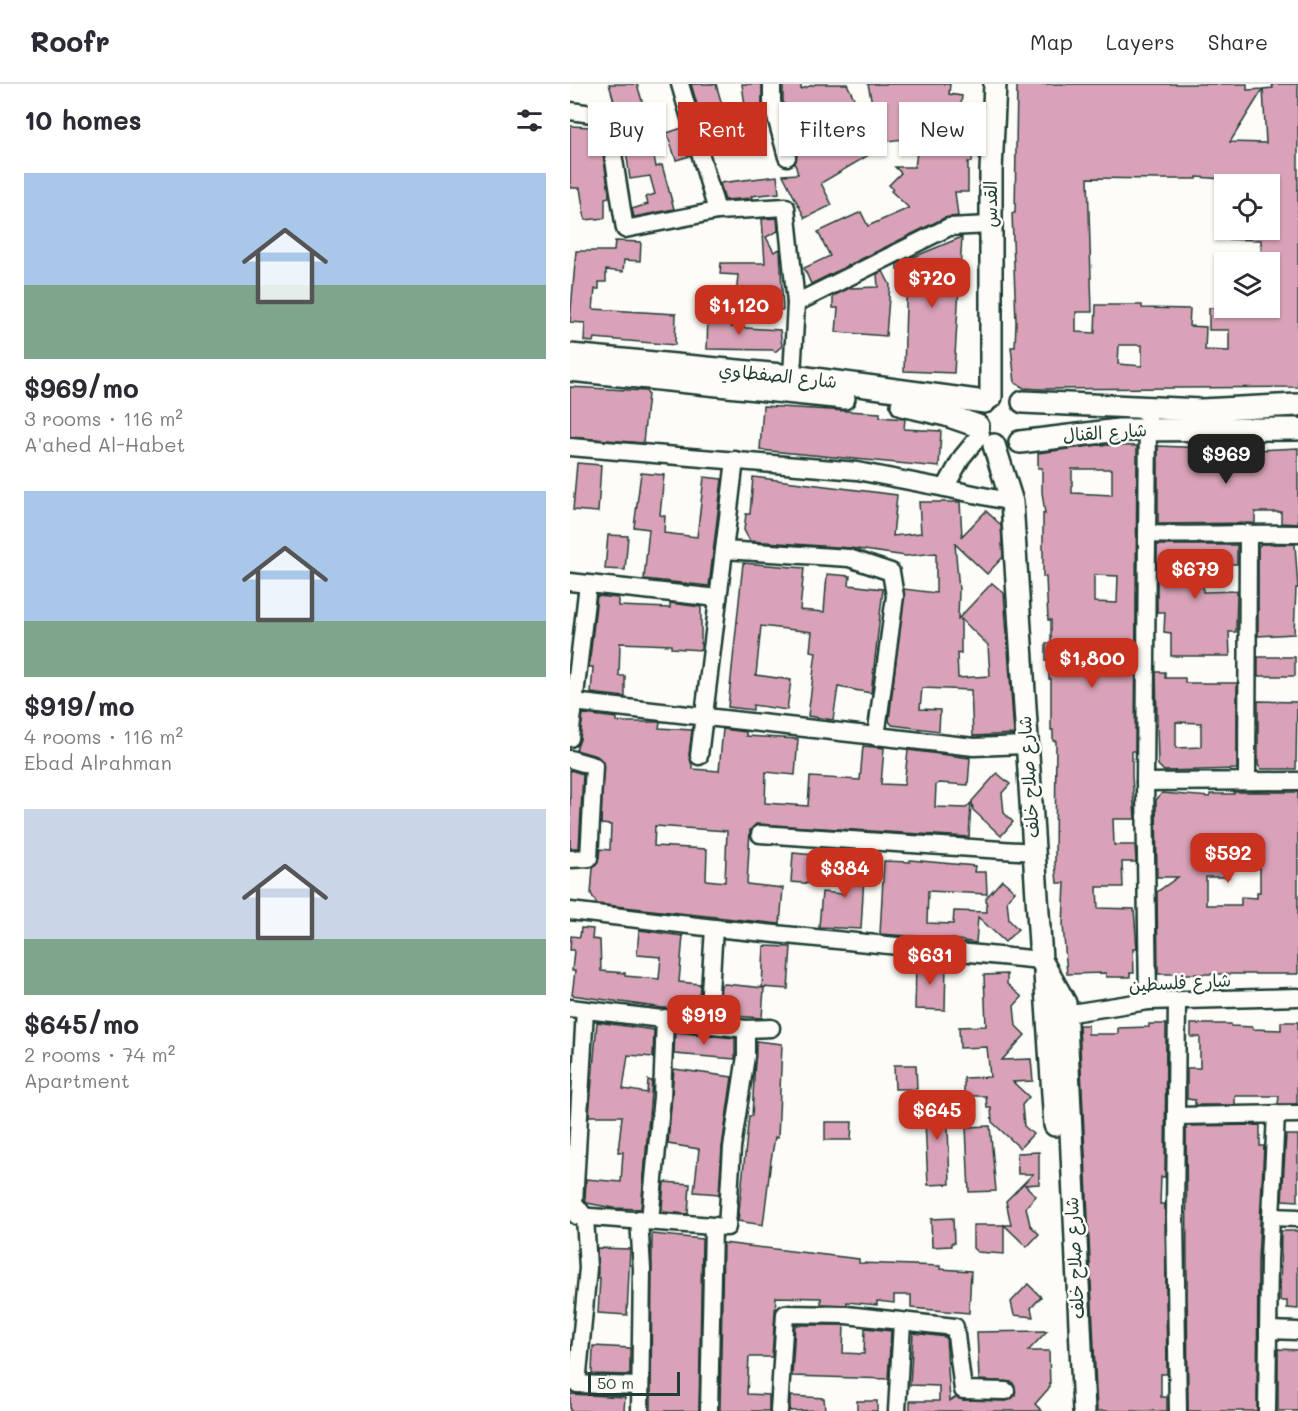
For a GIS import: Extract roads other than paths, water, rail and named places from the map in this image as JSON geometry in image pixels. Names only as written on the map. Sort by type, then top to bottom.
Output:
[{"type":"main road","name":"القدس","points":[[988,400],[990,225],[995,84]]},
{"type":"main road","name":"شارع الصفطاوي","points":[[570,355],[792,376],[988,400]]},
{"type":"main road","name":"شارع الصفطاوي","points":[[570,370],[801,393],[913,407],[984,435]]},
{"type":"main road","points":[[1008,394],[1023,402],[1031,418],[1030,427],[1020,442],[1012,446],[984,435],[980,409],[988,400],[1008,394]]},
{"type":"main road","name":"شارع القنال","points":[[1023,402],[1148,419],[1298,429]]},
{"type":"main road","name":"شارع القنال","points":[[1020,442],[1200,410],[1298,405]]},
{"type":"main road","name":"شارع صلاح خلف","points":[[984,435],[1012,502],[1034,852],[1074,1411]]},
{"type":"main road","name":"شارع صلاح خلف","points":[[1042,963],[1065,1004],[1084,1411]]},
{"type":"street","points":[[680,84],[717,211]]},
{"type":"street","points":[[772,84],[772,102],[787,158]]},
{"type":"street","points":[[570,111],[607,116],[625,229],[717,211],[786,207],[796,303],[792,376]]},
{"type":"street","points":[[796,303],[949,227],[990,225]]},
{"type":"street","points":[[1148,419],[1145,782],[1148,1001]]},
{"type":"street","points":[[945,488],[962,458],[984,435]]},
{"type":"street","points":[[570,447],[856,471],[1012,502]]},
{"type":"street","points":[[699,756],[735,460]]},
{"type":"street","points":[[1147,534],[1195,536],[1248,533],[1298,534]]},
{"type":"street","points":[[1247,780],[1248,533]]},
{"type":"street","points":[[724,550],[849,558],[891,573],[895,596],[876,736]]},
{"type":"street","points":[[570,582],[718,598]]},
{"type":"street","points":[[570,738],[588,584]]},
{"type":"street","points":[[573,702],[974,747],[1027,745]]},
{"type":"street","points":[[570,759],[594,766],[589,858],[570,859]]},
{"type":"street","points":[[1145,782],[1298,781]]},
{"type":"street","points":[[760,834],[1034,852]]},
{"type":"street","points":[[570,911],[1042,963]]},
{"type":"street","points":[[708,1023],[714,928]]},
{"type":"street","name":"شارع فلسطين","points":[[1065,1014],[1148,1001],[1298,998]]},
{"type":"street","points":[[1177,1001],[1178,1411]]},
{"type":"street","points":[[639,1386],[577,1384],[588,1268],[574,1203],[578,1009],[746,1029],[771,1028]]},
{"type":"street","points":[[640,1411],[644,1220],[662,1097],[665,1018]]},
{"type":"street","points":[[578,1216],[727,1227],[732,1148],[746,1056],[746,1029]]},
{"type":"street","points":[[1267,1411],[1271,1217],[1276,1114]]},
{"type":"street","points":[[1176,1116],[1298,1114]]},
{"type":"street","points":[[1271,1217],[1298,1218]]},
{"type":"street","points":[[709,1411],[713,1227]]},
{"type":"street","points":[[779,1411],[785,1314],[846,1315],[955,1327],[963,1390],[1006,1391]]},
{"type":"street","points":[[897,1411],[902,1322]]},
{"type":"street","points":[[1268,1330],[1298,1331]]}]
